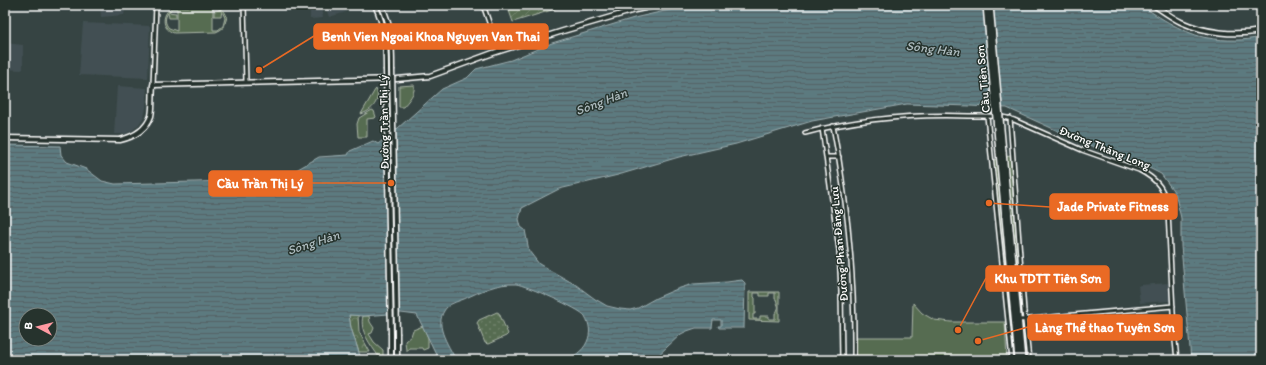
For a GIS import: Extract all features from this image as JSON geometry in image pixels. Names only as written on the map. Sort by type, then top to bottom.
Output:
[{"type":"highway","name":"Cầu Tiên Sơn","points":[[986,5],[1001,152]]},
{"type":"highway","name":"Cầu Tiên Sơn","points":[[990,5],[1001,152]]},
{"type":"highway","points":[[1001,152],[1018,360]]},
{"type":"highway","points":[[1014,320],[1022,360]]},
{"type":"main road","name":"Đường Trần Thị Lý","points":[[375,5],[386,41],[391,360]]},
{"type":"main road","name":"Đường Trần Thị Lý","points":[[381,5],[389,27],[392,41],[397,360]]},
{"type":"main road","points":[[5,138],[120,140],[134,136],[146,125],[151,116],[153,85],[430,76],[563,31],[635,10],[659,5]]},
{"type":"main road","points":[[1154,5],[1180,22],[1216,32],[1239,33],[1261,30]]},
{"type":"street","points":[[153,85],[156,5]]},
{"type":"street","points":[[244,5],[246,82]]},
{"type":"street","points":[[483,5],[499,52]]},
{"type":"street","name":"Đường Thăng Long","points":[[805,133],[822,128],[890,117],[950,115],[997,116],[1010,118],[1082,150],[1139,170],[1155,179],[1167,200],[1177,360]]},
{"type":"street","points":[[987,116],[1014,320],[1012,360]]},
{"type":"street","points":[[1010,118],[1029,360]]},
{"type":"street","name":"Đường Phan Đăng Lưu","points":[[833,126],[839,157],[850,249],[854,360]]},
{"type":"street","name":"Đường Phan Đăng Lưu","points":[[822,128],[839,250],[842,360]]},
{"type":"street","points":[[826,157],[839,157]]},
{"type":"street","points":[[1014,320],[1173,306]]},
{"type":"shaded area","points":[[100,5],[126,6],[124,15],[101,17]]},
{"type":"shaded area","points":[[310,5],[321,5],[323,18],[310,19]]},
{"type":"shaded area","points":[[325,5],[344,5],[346,12],[329,17]]},
{"type":"shaded area","points":[[83,23],[150,26],[148,78],[79,75]]},
{"type":"shaded area","points":[[5,43],[23,45],[23,69],[5,69]]},
{"type":"shaded area","points":[[117,86],[147,88],[144,117],[133,130],[125,134],[114,134]]},
{"type":"shaded area","points":[[1169,283],[1171,299],[1169,301],[1140,303],[1138,286]]},
{"type":"green space","points":[[507,5],[556,5],[555,9],[513,22]]},
{"type":"green space","points":[[216,6],[225,12],[227,17],[224,27],[216,32],[174,33],[167,28],[164,21],[166,13],[173,7]],"holes":[[[213,8],[221,10],[214,11],[214,16],[221,16],[222,11],[225,18],[223,26],[218,30],[213,30]],[[172,9],[177,9],[177,31],[169,28],[166,23],[168,13],[169,18],[176,18],[176,13],[168,12]]]},
{"type":"green space","points":[[414,85],[414,91],[411,97],[403,107],[399,107],[399,86]]},
{"type":"green space","points":[[376,89],[377,97],[372,108],[361,114],[375,90]]},
{"type":"green space","points":[[372,110],[374,111],[376,117],[367,119],[367,137],[358,137],[357,124],[359,118]]},
{"type":"green space","points":[[1010,156],[1022,311],[1014,256],[1006,157]]},
{"type":"green space","points":[[997,159],[1010,293],[1010,313],[993,160]]},
{"type":"green space","points":[[749,292],[779,292],[779,321],[749,320]],"holes":[[[754,293],[760,293],[760,296],[769,296],[769,293],[775,293],[775,299],[778,307],[775,313],[775,319],[769,319],[769,316],[760,316],[760,319],[753,319],[753,314],[755,314]]]},
{"type":"green space","points":[[913,303],[922,313],[934,320],[951,322],[1005,322],[1007,360],[855,360],[855,337],[912,337]]},
{"type":"green space","points":[[497,312],[499,313],[508,334],[488,344],[485,343],[477,323],[479,320]]},
{"type":"green space","points":[[349,315],[358,315],[359,332],[370,352],[359,352],[351,328]]},
{"type":"green space","points":[[363,316],[369,316],[370,322],[374,328],[372,333],[369,334],[374,342],[383,350],[382,358],[379,357],[366,338],[362,322]]},
{"type":"green space","points":[[423,326],[428,338],[428,348],[423,350],[422,348],[409,348],[406,350],[405,341],[411,336],[413,330]]},
{"type":"water","name":"Sông Hàn","points":[[717,5],[1141,5],[1173,25],[1200,36],[1228,40],[1242,40],[1261,37],[1261,360],[1191,360],[1181,246],[1181,218],[1175,193],[1161,174],[1089,145],[1007,108],[907,104],[812,121],[736,144],[679,157],[618,175],[559,189],[522,208],[519,219],[521,227],[525,230],[529,251],[539,264],[576,285],[607,306],[630,310],[638,308],[677,289],[693,284],[742,280],[745,283],[744,328],[719,328],[718,326],[721,326],[721,320],[713,320],[712,328],[696,328],[681,334],[653,360],[563,360],[577,354],[587,342],[589,329],[585,316],[574,308],[530,288],[516,284],[509,284],[489,288],[447,307],[443,313],[441,327],[456,360],[439,360],[417,315],[401,313],[364,316],[349,315],[351,328],[360,356],[363,360],[5,360],[5,145],[60,146],[61,155],[67,162],[86,169],[102,181],[115,184],[274,180],[284,177],[319,157],[348,155],[350,151],[373,141],[378,144],[442,89],[467,78],[476,69],[511,60],[552,43],[634,18],[678,8]]},
{"type":"pier","points":[[396,127],[399,315],[388,316],[385,136]]},
{"type":"place","name":"Benh Vien Ngoai Khoa Nguyen Van Thai","points":[[259,70]]},
{"type":"place","name":"Cầu Trần Thị Lý","points":[[391,183]]},
{"type":"place","name":"Jade Private Fitness","points":[[989,203]]},
{"type":"place","name":"Khu TDTT Tiên Sơn","points":[[958,330]]},
{"type":"place","name":"Làng Thể thao Tuyên Sơn","points":[[978,341]]}]
